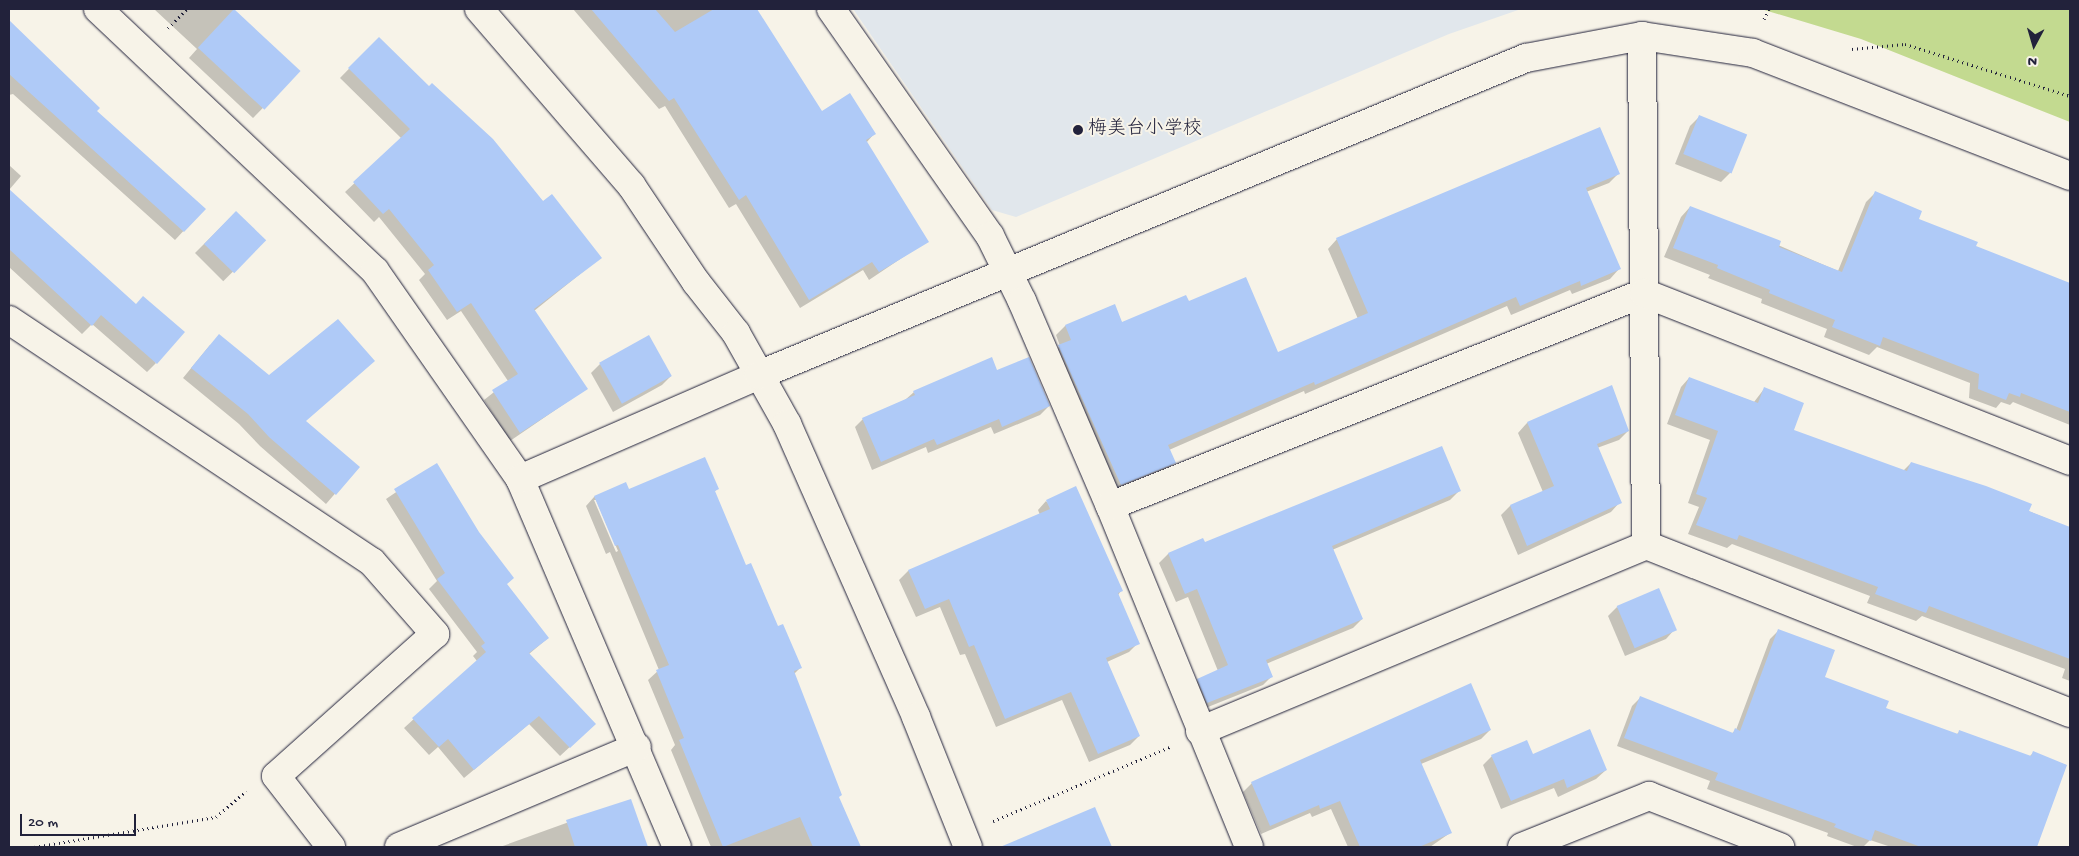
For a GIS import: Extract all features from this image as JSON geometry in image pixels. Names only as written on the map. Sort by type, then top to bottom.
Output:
[{"type":"street","points":[[98,9],[375,271],[520,479],[637,746],[677,847]]},
{"type":"street","points":[[480,9],[631,185],[696,282],[736,333],[795,442],[916,717],[968,847]]},
{"type":"street","points":[[831,9],[990,236],[1110,506],[1200,731],[1249,847]]},
{"type":"street","points":[[520,479],[759,375],[1526,58],[1642,36],[1753,53],[2070,176]]},
{"type":"street","points":[[1642,36],[1646,545]]},
{"type":"street","points":[[1110,506],[1644,293],[2070,461]]},
{"type":"street","points":[[9,320],[372,562],[434,634],[276,776],[330,847]]},
{"type":"street","points":[[1200,731],[1646,545],[2070,714]]},
{"type":"street","points":[[399,847],[427,842],[637,746]]},
{"type":"street","points":[[1522,847],[1649,796],[1780,847]]},
{"type":"path","points":[[1764,19],[1769,9]]},
{"type":"path","points":[[1852,49],[1906,44],[2070,96]]},
{"type":"path","points":[[992,822],[1185,740],[1200,731]]},
{"type":"path","points":[[34,847],[216,817],[249,788],[276,776]]},
{"type":"shaded area","name":"梅美台小学校","points":[[853,9],[1521,9],[1449,34],[1016,217],[992,210]]},
{"type":"green space","points":[[1761,9],[2070,9],[2070,122],[1861,39]]},
{"type":"building","points":[[234,9],[301,71],[264,110],[198,48]]},
{"type":"building","points":[[591,9],[655,9],[675,32],[714,9],[757,9],[822,111],[850,93],[876,134],[866,140],[929,242],[879,272],[872,262],[809,300],[746,195],[739,200],[674,98],[669,101]]},
{"type":"building","points":[[9,20],[100,108],[97,111],[206,209],[184,232],[9,74]]},
{"type":"building","points":[[379,37],[429,86],[432,83],[493,139],[543,201],[552,194],[602,258],[534,309],[588,389],[520,433],[492,390],[518,374],[471,303],[457,312],[428,270],[434,265],[389,209],[383,214],[353,182],[410,129],[348,68]]},
{"type":"building","points":[[1699,115],[1747,134],[1731,173],[1683,154]]},
{"type":"building","points":[[1600,127],[1620,174],[1586,188],[1621,269],[1581,286],[1580,281],[1520,306],[1516,297],[1315,385],[1314,382],[1168,445],[1176,463],[1121,485],[1058,345],[1071,340],[1065,325],[1115,304],[1122,322],[1186,295],[1189,301],[1246,277],[1278,352],[1368,313],[1336,238]]},
{"type":"building","points":[[9,189],[136,304],[143,296],[185,332],[157,364],[101,315],[92,326],[9,249]]},
{"type":"building","points":[[1875,191],[1922,211],[1919,219],[1978,242],[1976,246],[2070,283],[2070,412],[2021,393],[2020,397],[2009,393],[2006,400],[1978,389],[1979,374],[1883,337],[1880,346],[1832,327],[1835,320],[1769,293],[1770,290],[1717,268],[1718,265],[1673,248],[1690,206],[1781,241],[1779,247],[1842,272]]},
{"type":"building","points":[[236,211],[266,240],[234,273],[204,244]]},
{"type":"building","points":[[338,319],[375,361],[306,421],[360,467],[336,495],[269,437],[248,414],[191,368],[219,334],[269,375]]},
{"type":"building","points":[[649,335],[672,376],[622,404],[599,363]]},
{"type":"building","points":[[992,357],[997,370],[1029,357],[1050,406],[1002,427],[999,419],[937,445],[934,439],[881,462],[862,418],[915,395],[913,391]]},
{"type":"building","points":[[1689,377],[1758,403],[1764,387],[1804,403],[1794,430],[1907,471],[1911,462],[1986,486],[2032,504],[2029,511],[2070,527],[2070,659],[1929,606],[1926,613],[1875,594],[1878,587],[1739,535],[1737,540],[1696,525],[1707,498],[1696,494],[1718,431],[1675,415]]},
{"type":"building","points":[[1612,385],[1629,431],[1597,444],[1622,503],[1527,546],[1510,505],[1554,486],[1527,422]]},
{"type":"building","points":[[1442,446],[1461,491],[1332,546],[1363,619],[1266,660],[1273,677],[1207,703],[1197,679],[1228,665],[1197,589],[1185,594],[1168,553],[1203,538],[1205,542]]},
{"type":"building","points":[[705,457],[719,489],[715,491],[746,565],[751,563],[778,626],[783,624],[802,668],[794,671],[842,795],[839,797],[861,847],[813,847],[800,817],[723,847],[679,740],[684,738],[656,670],[669,665],[618,545],[615,546],[594,496],[626,482],[629,489]]},
{"type":"building","points":[[437,463],[479,532],[514,578],[507,584],[549,638],[529,653],[596,724],[570,748],[539,716],[474,770],[448,739],[439,747],[412,718],[486,652],[481,646],[485,643],[437,579],[445,573],[394,489]]},
{"type":"building","points":[[1076,486],[1123,591],[1118,593],[1140,644],[1106,658],[1140,736],[1098,754],[1071,692],[1005,719],[974,645],[969,647],[949,599],[925,609],[908,570],[1050,509],[1046,500]]},
{"type":"building","points":[[1659,588],[1677,630],[1635,648],[1617,606]]},
{"type":"building","points":[[1778,629],[1835,650],[1825,677],[1889,701],[1886,708],[1958,734],[1959,730],[2031,756],[2033,751],[2067,765],[2037,847],[1921,847],[1875,830],[1871,841],[1834,827],[1836,824],[1715,780],[1718,773],[1624,738],[1640,696],[1733,733],[1735,728],[1740,731]]},
{"type":"building","points":[[1471,683],[1491,730],[1420,760],[1452,833],[1419,847],[1360,847],[1340,801],[1320,809],[1319,805],[1270,826],[1251,782]]},
{"type":"building","points":[[1590,729],[1607,770],[1567,788],[1564,779],[1511,801],[1491,755],[1527,740],[1533,754]]},
{"type":"building","points":[[631,799],[648,847],[575,847],[566,820]]},
{"type":"building","points":[[1095,807],[1112,847],[1000,847]]},
{"type":"place","name":"梅美台小学校","points":[[1078,130]]}]
